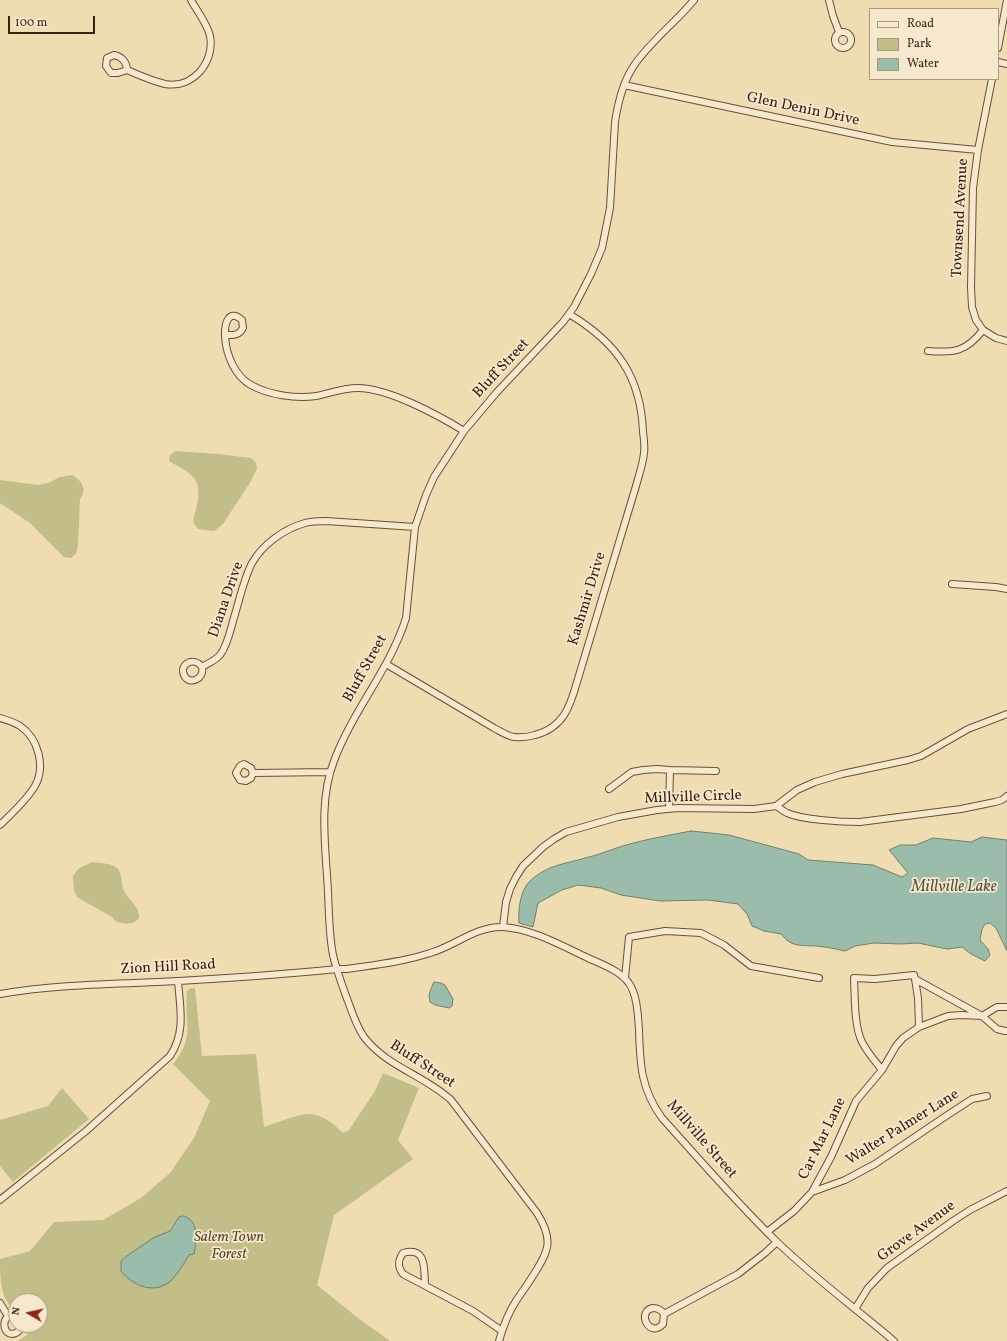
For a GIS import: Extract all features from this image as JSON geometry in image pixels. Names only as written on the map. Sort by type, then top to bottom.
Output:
[{"type":"street","points":[[127,70],[157,82],[172,84],[187,81],[202,70],[209,58],[211,48],[210,37],[208,29],[191,0]]},
{"type":"street","name":"Bluff Street","points":[[499,1341],[515,1303],[530,1280],[546,1250],[547,1239],[544,1224],[451,1100],[441,1091],[399,1067],[377,1052],[363,1036],[353,1017],[337,969],[333,954],[330,931],[325,841],[325,796],[330,772],[348,728],[386,664],[406,618],[415,527],[434,477],[464,430],[497,392],[559,328],[569,314],[591,274],[602,248],[610,208],[615,122],[624,85],[639,59],[694,0]]},
{"type":"street","points":[[829,0],[839,32]]},
{"type":"street","points":[[999,42],[1006,0]]},
{"type":"street","name":"Townsend Avenue","points":[[983,330],[976,320],[971,301],[973,188],[978,150],[992,80]]},
{"type":"street","name":"Glen Denin Drive","points":[[624,85],[892,142],[978,150]]},
{"type":"street","name":"Kashmir Drive","points":[[386,664],[494,728],[512,736],[526,738],[545,732],[556,725],[565,714],[571,702],[636,486],[644,453],[643,419],[638,393],[633,380],[623,363],[607,342],[592,329],[569,314]]},
{"type":"street","points":[[928,351],[948,352],[961,349],[969,345],[983,330],[996,338],[1007,341]]},
{"type":"street","points":[[225,335],[228,356],[234,369],[243,380],[255,387],[281,394],[302,397],[315,396],[347,389],[369,389],[395,396],[464,430]]},
{"type":"street","name":"Diana Drive","points":[[202,667],[220,655],[226,642],[247,575],[253,563],[260,552],[281,534],[293,528],[312,522],[326,521],[415,527]]},
{"type":"street","points":[[952,584],[1007,589]]},
{"type":"street","name":"Millville Circle","points":[[503,927],[506,902],[516,876],[533,856],[554,839],[566,832],[618,817],[644,812],[669,809],[754,809],[776,806],[797,790],[815,782],[842,774],[921,756],[968,730],[1007,714]]},
{"type":"street","points":[[0,718],[21,726],[34,740],[40,767],[35,785],[28,795],[0,825]]},
{"type":"street","points":[[609,789],[632,772],[657,769],[716,771]]},
{"type":"street","points":[[669,809],[670,770]]},
{"type":"street","points":[[253,773],[330,772]]},
{"type":"street","points":[[776,806],[786,813],[800,816],[846,822],[860,822],[961,809],[995,802],[1002,800],[1007,796]]},
{"type":"street","points":[[337,969],[347,969],[384,963],[430,953],[483,930],[503,927],[520,930],[546,939],[606,966],[626,978],[629,937],[665,931],[701,933],[724,945],[751,966],[819,978]]},
{"type":"street","name":"Zion Hill Road","points":[[0,994],[56,986],[178,981],[337,969]]},
{"type":"street","points":[[882,1070],[862,1042],[858,1029],[854,978],[914,975],[915,979],[982,1016],[997,1029],[1004,1031],[1007,1030]]},
{"type":"street","name":"Millville Street","points":[[626,978],[633,989],[636,1002],[641,1070],[646,1090],[654,1108],[777,1242],[816,1277],[894,1341]]},
{"type":"street","points":[[915,979],[918,998],[919,1027]]},
{"type":"street","points":[[0,1200],[86,1131],[170,1056],[178,1044],[181,1031],[178,981]]},
{"type":"street","points":[[982,1016],[997,1008],[1007,1007]]},
{"type":"street","name":"Car Mar Lane","points":[[767,1232],[794,1211],[812,1192],[831,1157],[856,1101],[882,1070],[896,1046],[903,1038],[919,1027],[948,1016],[982,1016]]},
{"type":"street","name":"Walter Palmer Lane","points":[[812,1192],[845,1180],[869,1168],[972,1099],[987,1096]]},
{"type":"street","name":"Grove Avenue","points":[[855,1309],[873,1283],[892,1264],[959,1217],[1007,1191]]},
{"type":"street","points":[[664,1314],[738,1274],[777,1242]]},
{"type":"street","points":[[425,1285],[423,1260],[420,1255],[414,1252],[403,1253],[400,1258],[400,1269],[403,1274],[473,1311],[502,1331]]},
{"type":"street","points":[[0,1303],[8,1316],[3,1323],[6,1332],[8,1332]]},
{"type":"green space","points":[[176,451],[251,458],[256,463],[257,468],[251,481],[223,524],[214,531],[198,529],[193,522],[198,499],[197,483],[192,475],[169,461],[170,455]]},
{"type":"green space","points":[[72,475],[81,482],[83,492],[80,499],[78,546],[76,554],[71,558],[64,557],[30,523],[0,503],[0,480],[38,485],[48,483],[60,477]]},
{"type":"green space","points":[[92,862],[112,865],[117,868],[121,874],[123,888],[126,895],[138,910],[139,918],[136,921],[128,924],[115,921],[112,917],[77,897],[74,890],[73,876],[78,869]]},
{"type":"green space","name":"Salem Town Forest","points":[[191,988],[195,988],[202,1056],[256,1054],[264,1127],[297,1116],[312,1114],[327,1120],[343,1133],[349,1130],[375,1091],[383,1073],[419,1088],[398,1140],[413,1159],[334,1215],[317,1285],[358,1318],[390,1341],[18,1341],[28,1333],[48,1333],[48,1293],[8,1293],[8,1302],[2,1288],[0,1259],[30,1251],[54,1222],[103,1220],[141,1198],[171,1172],[194,1138],[210,1101],[173,1064],[180,1054],[187,1037],[188,1029],[186,1002],[187,991]]},
{"type":"green space","points":[[62,1088],[89,1119],[13,1182],[0,1166],[0,1120],[48,1106]]},
{"type":"water","name":"Millville Lake","points":[[691,831],[729,835],[799,854],[808,860],[873,865],[902,877],[908,873],[889,850],[900,845],[916,845],[933,838],[971,842],[982,837],[1007,840],[1007,951],[996,928],[990,923],[985,924],[982,929],[980,940],[988,949],[990,955],[985,961],[971,954],[962,947],[947,949],[918,943],[874,943],[855,946],[845,951],[821,946],[797,945],[789,942],[781,934],[764,931],[752,926],[747,914],[738,904],[708,900],[660,901],[621,895],[601,888],[578,885],[562,890],[538,903],[533,927],[519,923],[519,907],[524,890],[530,881],[550,868],[626,845]]},
{"type":"water","points":[[434,982],[445,985],[453,999],[452,1006],[449,1008],[435,1005],[430,1002],[429,995]]},
{"type":"water","points":[[184,1216],[193,1222],[195,1227],[196,1237],[194,1254],[189,1255],[168,1283],[155,1288],[149,1288],[136,1284],[121,1271],[121,1261],[124,1258],[153,1238],[170,1231],[179,1217]]}]
